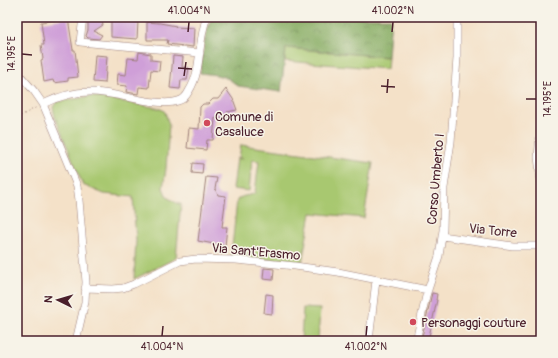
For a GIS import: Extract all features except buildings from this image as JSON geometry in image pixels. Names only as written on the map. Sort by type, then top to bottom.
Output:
[{"type":"street","points":[[83,17],[80,42],[200,53]]},
{"type":"street","points":[[43,104],[52,99],[66,95],[91,92],[158,102],[178,101],[186,96],[194,81],[207,17]]},
{"type":"street","name":"Corso Umberto I","points":[[416,341],[428,290],[439,256],[442,236],[444,188],[451,142],[457,58],[458,17]]},
{"type":"street","points":[[17,72],[34,91],[43,104],[77,186],[80,205],[85,302],[76,341]]},
{"type":"street","points":[[541,126],[538,157],[541,181]]},
{"type":"street","name":"Via Torre","points":[[442,236],[513,246],[541,246]]},
{"type":"street","name":"Via Sant'Erasmo","points":[[85,288],[123,288],[180,262],[196,259],[236,260],[295,266],[338,272],[428,290]]},
{"type":"street","points":[[370,341],[376,280]]},
{"type":"path","points":[[17,118],[43,104]]},
{"type":"green space","points":[[212,17],[391,18],[388,57],[286,48],[281,92],[238,86],[229,79],[217,75],[200,73],[206,32]]},
{"type":"green space","points":[[286,48],[388,57],[387,69],[285,61]]},
{"type":"green space","points":[[92,96],[158,108],[165,112],[169,125],[163,188],[167,197],[178,204],[181,204],[176,258],[134,279],[136,240],[133,197],[104,194],[83,185],[55,117],[53,107],[57,102]]},
{"type":"green space","points":[[241,145],[373,163],[364,218],[311,213],[302,263],[231,257],[237,200],[255,193],[259,161],[252,160],[249,191],[233,189],[237,158],[242,159],[239,158]]},
{"type":"green space","points":[[303,308],[320,309],[318,341],[301,341]]},
{"type":"place","name":"Comune di Casaluce","points":[[207,123]]},
{"type":"place","name":"Personaggi couture","points":[[413,322]]}]
